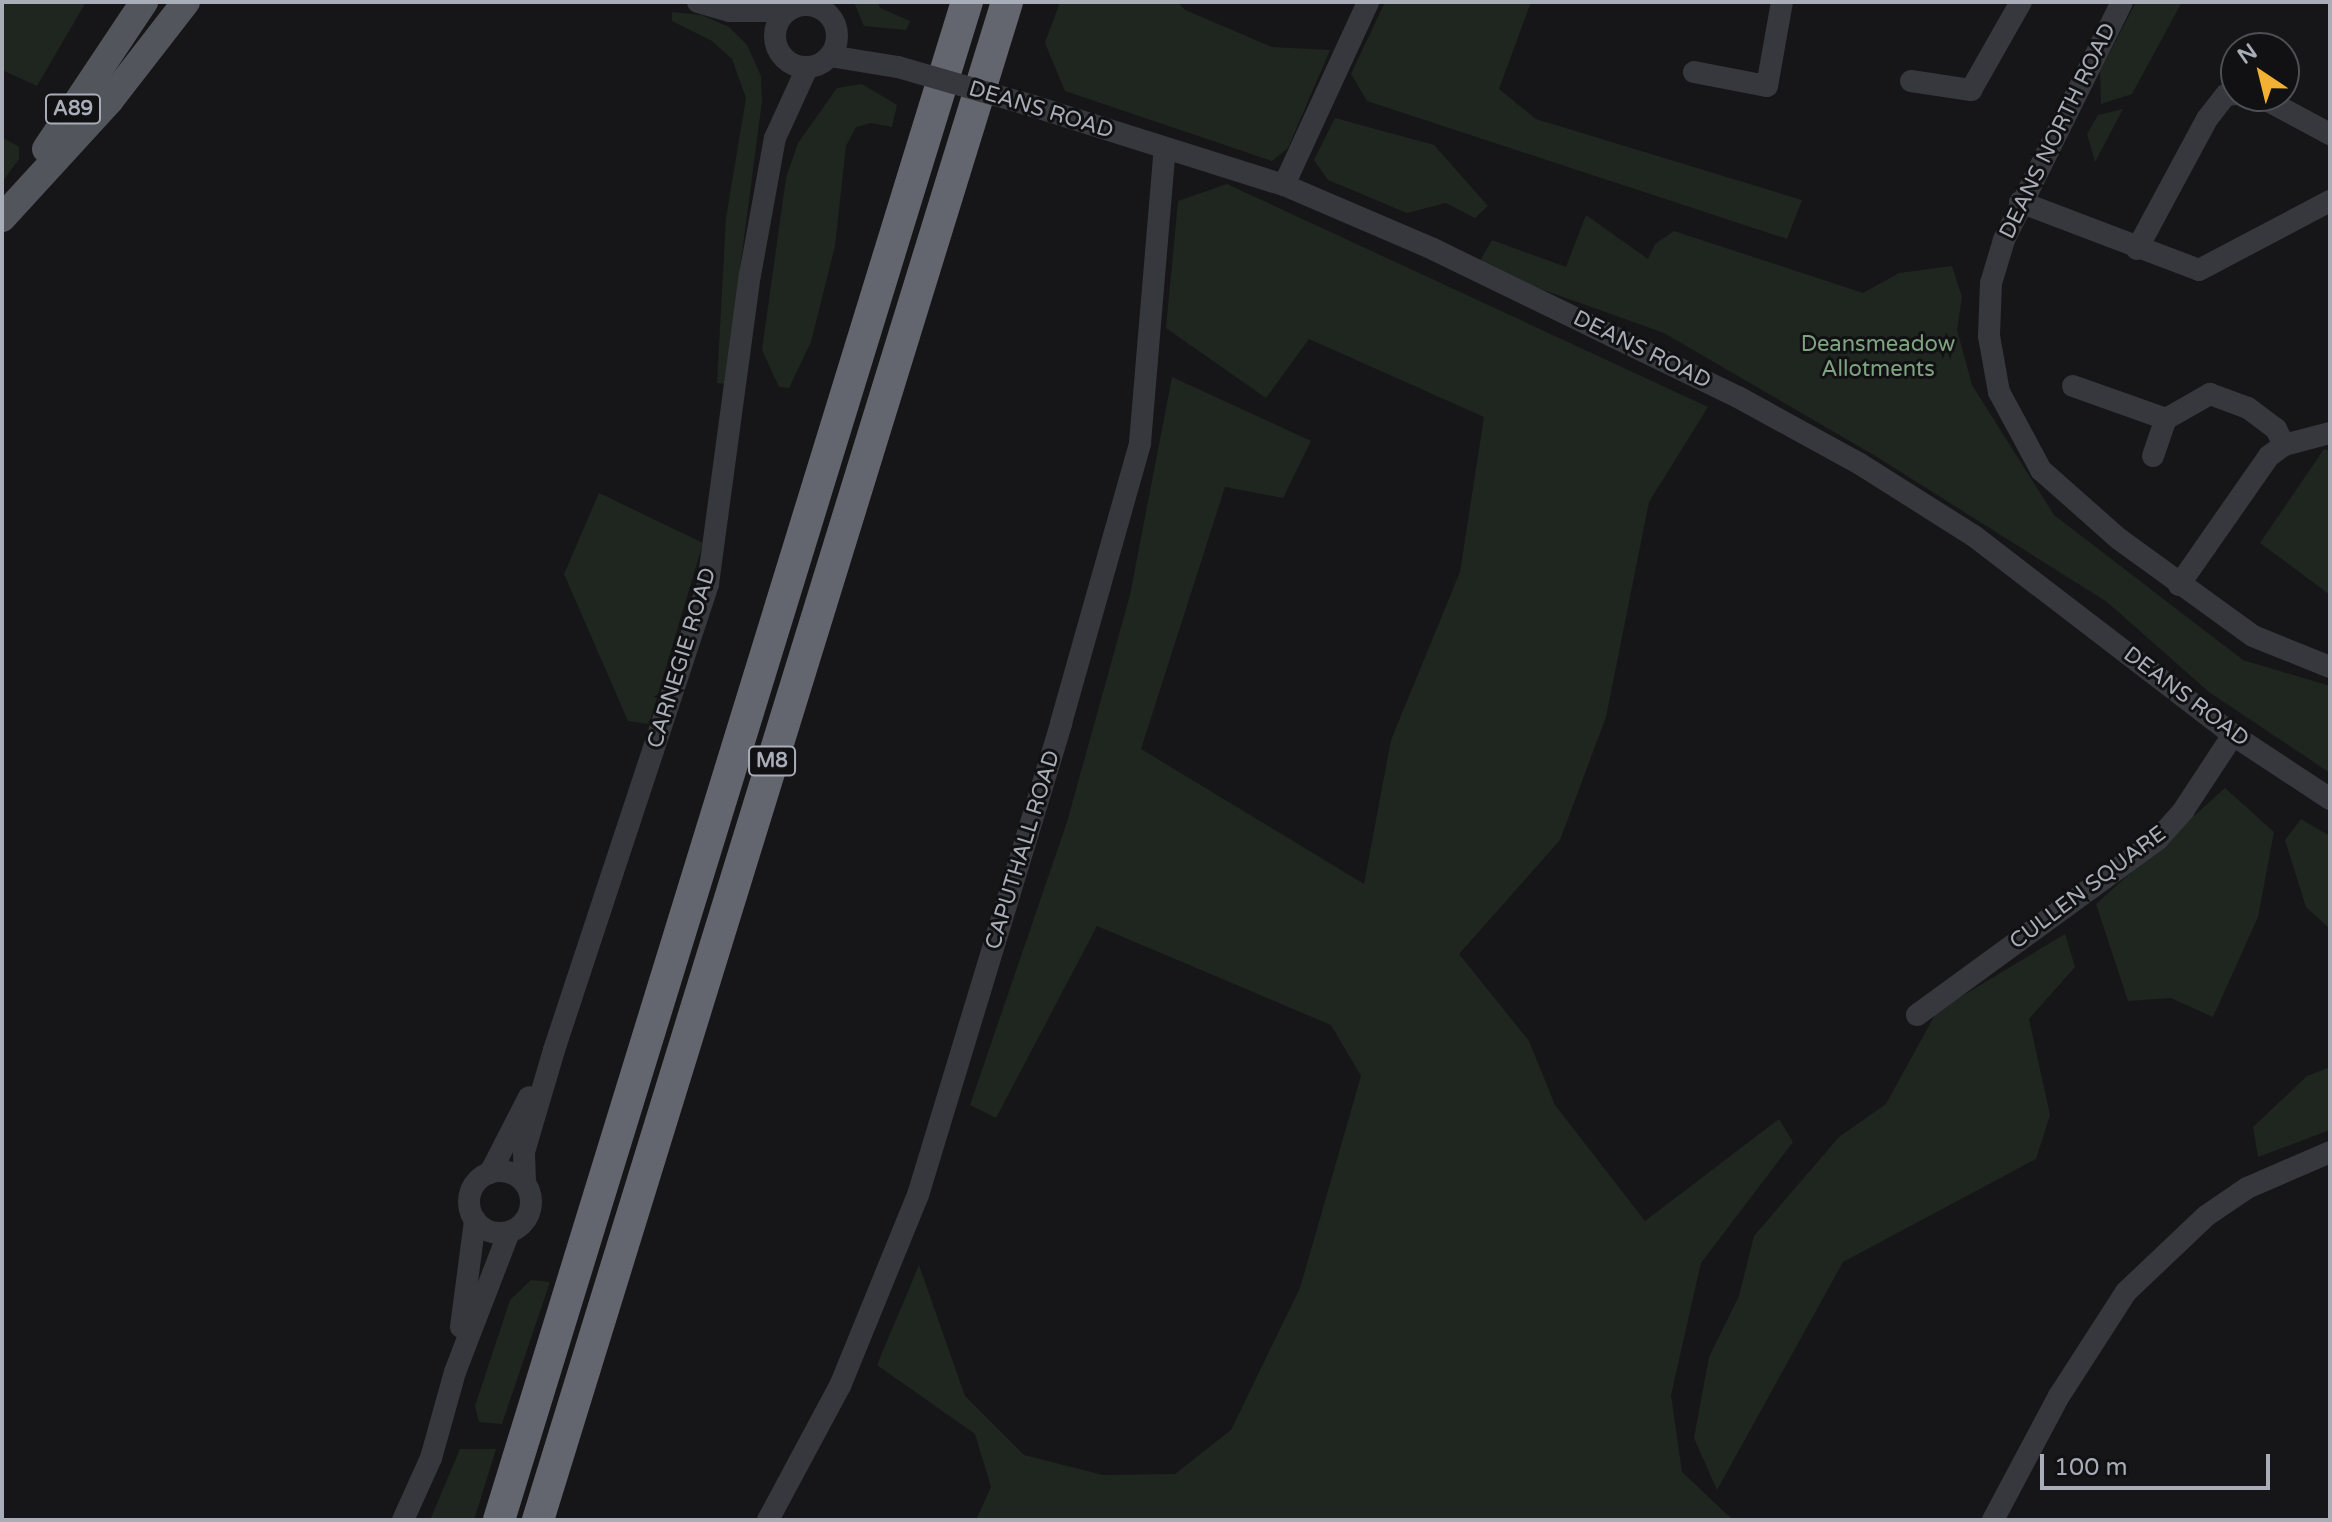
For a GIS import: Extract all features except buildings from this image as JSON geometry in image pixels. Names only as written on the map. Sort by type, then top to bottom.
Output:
[{"type":"highway","name":"M8","points":[[499,1520],[967,2]]},
{"type":"highway","name":"M8","points":[[538,1520],[1007,2]]},
{"type":"main road","name":"A89","points":[[2,217],[144,2]]},
{"type":"main road","name":"A89","points":[[2,217],[110,100],[186,2]]},
{"type":"street","points":[[698,2],[730,11],[787,11],[813,4]]},
{"type":"street","points":[[1284,185],[1368,2]]},
{"type":"street","points":[[1694,72],[1767,86],[1782,2]]},
{"type":"street","points":[[1911,81],[1971,90],[2021,2]]},
{"type":"street","name":"DEANS NORTH ROAD","points":[[2122,2],[2020,202],[1991,283],[1989,347],[1999,392],[2041,470],[2179,585],[2253,636],[2330,667]]},
{"type":"street","name":"DEANS ROAD","points":[[813,4],[833,28],[872,60],[1033,106],[1284,185],[1626,341],[1860,464],[1974,536],[2233,735],[2330,799]]},
{"type":"street","points":[[730,11],[807,68],[833,28]]},
{"type":"street","points":[[779,49],[787,11]]},
{"type":"street","name":"CARNEGIE ROAD","points":[[403,1520],[431,1458],[455,1372],[509,1232],[530,1212],[524,1152],[554,1050],[708,584],[750,275],[783,111],[779,49]]},
{"type":"street","name":"CARNEGIE ROAD","points":[[783,111],[807,68]]},
{"type":"street","points":[[2137,249],[2207,119],[2220,103]]},
{"type":"street","points":[[2289,112],[2330,134]]},
{"type":"street","name":"CAPUTHALL ROAD","points":[[768,1520],[840,1386],[918,1195],[1061,723],[1140,443],[1165,148]]},
{"type":"street","points":[[2020,202],[2199,270],[2330,201]]},
{"type":"street","points":[[2073,386],[2106,404],[2166,419]]},
{"type":"street","points":[[2153,456],[2166,419],[2210,394],[2248,408],[2276,429],[2284,445]]},
{"type":"street","points":[[2179,585],[2256,471],[2284,445],[2330,433]]},
{"type":"street","name":"CULLEN SQUARE","points":[[1917,1015],[2158,839],[2183,811],[2233,735]]},
{"type":"street","name":"CARNEGIE ROAD","points":[[455,1372],[475,1220],[468,1205],[470,1193],[490,1173],[554,1050]]},
{"type":"street","points":[[1993,1520],[2059,1396],[2135,1283],[2226,1202],[2298,1163],[2330,1152]]},
{"type":"street","points":[[490,1173],[505,1171],[525,1182]]},
{"type":"street","points":[[475,1220],[490,1232],[509,1232]]},
{"type":"green space","points":[[2,2],[86,2],[37,86],[2,70]]},
{"type":"green space","points":[[854,2],[878,2],[880,8],[910,21],[906,30],[864,26]]},
{"type":"green space","points":[[1060,2],[1178,2],[1185,10],[1272,47],[1330,50],[1288,148],[1272,161],[1065,91],[1045,43]]},
{"type":"green space","points":[[1385,2],[1531,2],[1499,89],[1536,119],[1802,200],[1787,239],[1367,101],[1351,74]]},
{"type":"green space","points":[[2136,2],[2182,2],[2132,94],[2101,104],[2100,71]]},
{"type":"green space","points":[[672,12],[702,15],[729,27],[747,45],[761,76],[762,101],[725,384],[717,383],[726,218],[746,98],[732,59],[712,41],[672,21]]},
{"type":"green space","points":[[862,84],[897,105],[892,127],[871,123],[856,127],[846,146],[835,246],[811,342],[789,388],[779,387],[762,350],[786,178],[798,143],[837,88]]},
{"type":"green space","points":[[2123,109],[2095,162],[2087,134],[2098,115]]},
{"type":"green space","points":[[1335,118],[1434,145],[1488,206],[1475,218],[1446,203],[1407,213],[1328,180],[1314,160]]},
{"type":"green space","points":[[2,137],[19,147],[19,159],[2,182]]},
{"type":"green space","points":[[1227,184],[1708,407],[1649,502],[1606,717],[1560,840],[1459,954],[1529,1041],[1555,1105],[1645,1221],[1779,1119],[1793,1142],[1701,1263],[1671,1395],[1682,1472],[1733,1520],[976,1520],[991,1487],[975,1434],[877,1365],[919,1265],[965,1396],[1024,1455],[1103,1475],[1175,1474],[1231,1430],[1300,1288],[1361,1076],[1331,1025],[1097,926],[996,1118],[970,1105],[1067,822],[1130,595],[1172,377],[1311,441],[1283,498],[1225,487],[1141,749],[1364,884],[1391,740],[1460,572],[1484,417],[1309,339],[1266,398],[1166,328],[1178,201]]},
{"type":"green space","name":"Deansmeadow Allotments","points":[[1586,215],[1648,259],[1655,244],[1674,231],[1863,293],[1899,273],[1952,266],[1962,297],[1957,330],[1972,385],[2054,515],[2243,660],[2330,686],[2330,773],[2209,692],[2107,602],[1877,457],[1664,333],[1538,288],[1480,261],[1492,240],[1566,267]]},
{"type":"green space","points":[[2324,449],[2330,451],[2330,595],[2260,543]]},
{"type":"green space","points":[[599,493],[703,543],[649,724],[628,721],[564,574]]},
{"type":"green space","points":[[2225,788],[2274,832],[2258,917],[2213,1017],[2171,998],[2128,1001],[2096,904]]},
{"type":"green space","points":[[2301,819],[2330,836],[2330,929],[2306,907],[2285,840]]},
{"type":"green space","points":[[2065,934],[2075,967],[2029,1019],[2050,1115],[2036,1159],[1843,1262],[1717,1490],[1694,1438],[1709,1357],[1739,1296],[1754,1236],[1839,1137],[1886,1104],[1937,1011]]},
{"type":"green space","points":[[2330,1067],[2330,1130],[2258,1157],[2253,1127],[2307,1076]]},
{"type":"green space","points":[[531,1280],[550,1282],[502,1424],[479,1422],[475,1406],[510,1300]]},
{"type":"green space","points":[[460,1449],[496,1449],[474,1520],[430,1520]]}]
